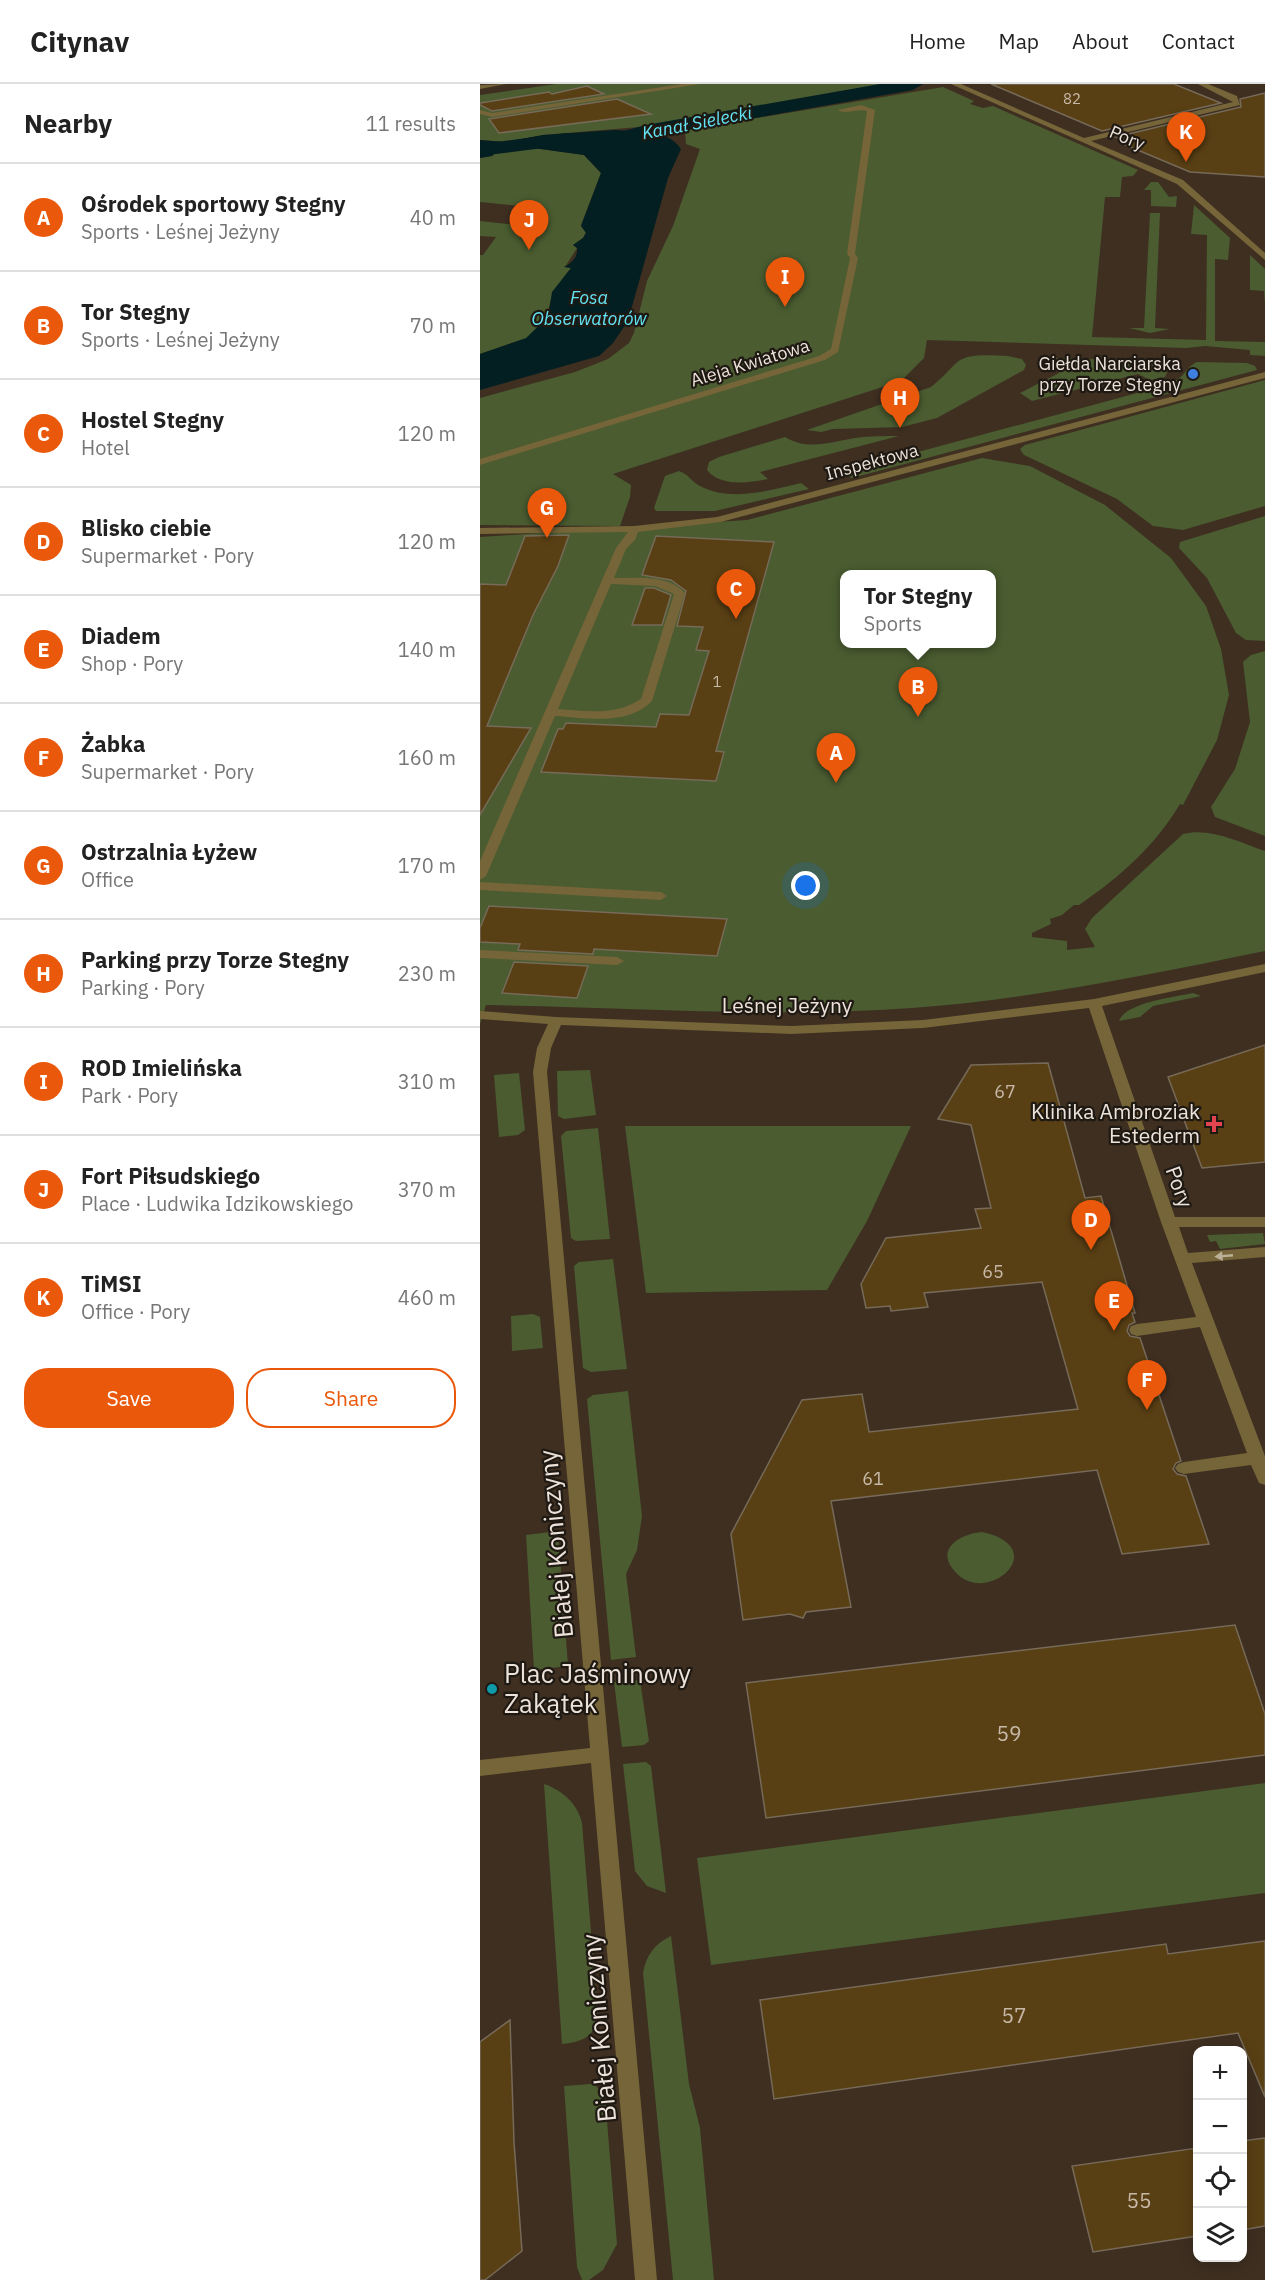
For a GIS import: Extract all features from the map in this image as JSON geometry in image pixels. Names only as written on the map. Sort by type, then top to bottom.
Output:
[{"type":"street","points":[[480,87],[502,84]]},
{"type":"street","points":[[480,112],[492,115],[696,84]]},
{"type":"street","name":"Pory","points":[[955,84],[1185,185],[1265,256]]},
{"type":"street","points":[[1084,140],[1237,104],[1234,98],[1202,84]]},
{"type":"street","name":"Aleja Kwiatowa","points":[[480,462],[812,361],[835,350],[854,258],[851,254],[871,110],[861,107],[842,110]]},
{"type":"street","name":"Inspektowa","points":[[480,531],[634,529],[677,526],[740,514],[1265,375]]},
{"type":"street","points":[[480,876],[621,548],[631,538],[634,529]]},
{"type":"street","points":[[552,712],[618,715],[636,709],[646,701],[680,593],[671,586],[661,584],[608,581]]},
{"type":"street","points":[[480,886],[661,896]]},
{"type":"street","points":[[480,954],[617,961]]},
{"type":"street","points":[[1094,1004],[1265,968]]},
{"type":"street","name":"Pory","points":[[1094,1004],[1169,1222],[1265,1479]]},
{"type":"street","name":"Leśnej Jeżyny","points":[[480,1015],[556,1021],[791,1029],[923,1024],[1094,1004]]},
{"type":"street","name":"Białej Koniczyny","points":[[556,1021],[544,1048],[540,1072],[646,2280]]},
{"type":"street","points":[[1169,1222],[1265,1222]]},
{"type":"street","points":[[1184,1259],[1265,1252]]},
{"type":"street","points":[[1137,1329],[1207,1321]]},
{"type":"street","points":[[1184,1468],[1257,1458]]},
{"type":"street","points":[[480,1768],[601,1754]]},
{"type":"green space","points":[[556,84],[887,84],[639,127],[543,135],[505,142],[480,140],[480,95]]},
{"type":"green space","points":[[943,87],[974,101],[970,104],[983,108],[993,106],[1138,170],[1133,176],[1122,177],[1120,197],[1105,197],[1092,337],[1206,340],[1207,235],[1191,234],[1194,205],[1230,238],[1228,260],[1215,259],[1215,341],[1265,342],[1265,356],[1250,355],[1250,350],[1205,346],[1186,348],[927,340],[924,358],[901,381],[613,474],[631,485],[630,497],[620,526],[480,525],[480,398],[575,372],[608,359],[629,343],[634,333],[647,281],[673,226],[700,149],[686,144],[685,130]]},
{"type":"green space","points":[[526,147],[584,155],[601,173],[581,225],[586,232],[583,238],[573,245],[577,248],[565,267],[571,268],[555,291],[548,317],[526,339],[480,354],[480,255],[483,255],[496,237],[480,236],[480,221],[517,225],[530,213],[525,212],[530,207],[480,202],[480,158],[492,156],[498,150]]},
{"type":"green space","points":[[1151,182],[1158,182],[1169,197],[1177,196],[1176,207],[1151,206],[1151,190],[1144,190]]},
{"type":"green space","points":[[1150,213],[1160,213],[1155,328],[1170,329],[1150,333],[1129,328],[1144,328]]},
{"type":"green space","points":[[1250,255],[1265,269],[1265,304],[1264,291],[1250,290]]},
{"type":"green space","points":[[980,355],[1022,359],[1026,365],[1024,370],[937,418],[902,427],[833,429],[821,432],[807,430],[931,387],[960,360]]},
{"type":"green space","points":[[1053,358],[1152,361],[1168,370],[1165,377],[1150,380],[1138,374],[1032,401],[1020,393],[1059,373]]},
{"type":"green space","points":[[1197,362],[1247,363],[1255,366],[1257,370],[852,478],[840,473],[1167,385],[1178,380]]},
{"type":"green space","points":[[1265,380],[1265,506],[1183,530],[1153,526],[1117,499],[1024,455],[1020,449],[1025,445]]},
{"type":"green space","points":[[899,436],[760,472],[768,479],[744,482],[727,481],[719,479],[707,470],[709,462],[719,457],[785,437],[811,445],[860,437]]},
{"type":"green space","points":[[982,458],[1030,466],[1105,505],[1171,558],[1206,606],[1221,649],[1229,695],[1217,740],[1183,805],[1180,804],[1159,834],[1136,860],[1079,905],[1074,905],[1062,915],[1050,919],[1051,924],[1032,933],[1032,937],[1067,941],[1067,950],[1095,947],[1085,929],[1092,918],[1183,834],[1204,832],[1224,836],[1265,851],[1265,951],[1090,985],[957,1004],[859,1011],[806,1012],[486,1005],[480,1024],[480,537],[747,520]]},
{"type":"green space","points":[[679,471],[702,487],[726,494],[751,493],[801,483],[809,489],[715,511],[656,511],[654,508],[665,476]]},
{"type":"green space","points":[[1265,516],[1265,641],[1246,640],[1236,633],[1207,578],[1179,548],[1180,542]]},
{"type":"green space","points":[[1265,651],[1265,836],[1215,817],[1211,807],[1235,769],[1250,722],[1243,662],[1251,655]]},
{"type":"green space","points":[[1193,993],[1201,996],[1153,1006],[1140,1017],[1119,1021],[1131,1009],[1141,1005]]},
{"type":"green space","points":[[590,1070],[596,1115],[564,1119],[558,1116],[557,1071]]},
{"type":"green space","points":[[519,1073],[525,1130],[518,1135],[499,1137],[494,1075]]},
{"type":"green space","points":[[625,1126],[911,1126],[867,1221],[827,1290],[646,1293]]},
{"type":"green space","points":[[598,1128],[610,1239],[576,1241],[571,1238],[561,1136],[566,1131]]},
{"type":"green space","points":[[1263,1233],[1265,1244],[1220,1249],[1216,1241],[1210,1242],[1207,1235]]},
{"type":"green space","points":[[613,1259],[627,1369],[591,1372],[583,1368],[574,1266],[579,1262]]},
{"type":"green space","points":[[533,1314],[540,1317],[543,1348],[512,1351],[511,1316]]},
{"type":"green space","points":[[628,1391],[642,1516],[637,1550],[626,1574],[636,1657],[611,1660],[587,1399],[593,1395]]},
{"type":"green space","points":[[558,1531],[568,1666],[534,1670],[526,1535]]},
{"type":"green space","points":[[982,1532],[1003,1540],[1013,1551],[1013,1562],[1006,1572],[995,1580],[980,1583],[965,1580],[952,1568],[948,1560],[948,1553],[950,1547],[961,1538]]},
{"type":"green space","points":[[640,1680],[649,1741],[644,1745],[622,1747],[614,1682]]},
{"type":"green space","points":[[646,1762],[651,1766],[666,1893],[647,1886],[635,1871],[623,1764]]},
{"type":"green space","points":[[1265,1783],[1265,1893],[711,1965],[697,1858]]},
{"type":"green space","points":[[544,1784],[557,1790],[573,1804],[582,1823],[598,2017],[593,2030],[586,2038],[562,2044]]},
{"type":"green space","points":[[671,1936],[689,2084],[700,2128],[714,2280],[673,2280],[643,1973],[652,1951]]},
{"type":"green space","points":[[591,2084],[605,2096],[617,2244],[603,2270],[589,2280],[582,2280],[577,2267],[564,2086]]},
{"type":"water","name":"Fosa Obserwatorów","points":[[614,130],[659,134],[668,137],[681,149],[668,178],[628,321],[613,343],[599,356],[480,390],[480,354],[526,338],[548,317],[552,292],[571,268],[564,267],[572,262],[577,254],[577,248],[573,245],[586,233],[581,226],[601,173],[584,155],[526,147],[498,150],[492,156],[480,158],[480,140],[505,142],[543,135]]},
{"type":"building","points":[[991,84],[1174,84],[1221,103],[1102,131]]},
{"type":"building","points":[[587,86],[604,94],[492,111],[480,105],[480,103],[549,92],[552,94]]},
{"type":"building","points":[[1265,93],[1265,177],[1190,172],[1121,143],[1127,142],[1116,137],[1241,107],[1240,99]]},
{"type":"building","points":[[617,99],[651,114],[499,133],[489,119]]},
{"type":"building","points":[[569,535],[558,566],[533,615],[487,726],[531,728],[480,815],[480,584],[506,585],[525,536]]},
{"type":"building","points":[[656,536],[774,542],[716,751],[724,752],[716,781],[541,772],[558,729],[563,729],[566,723],[656,727],[660,714],[689,715],[709,651],[696,650],[703,627],[677,626],[686,591],[671,580],[642,575]]},
{"type":"building","points":[[645,588],[654,588],[671,595],[662,625],[632,625]]},
{"type":"building","points":[[489,906],[727,919],[717,956],[594,949],[593,954],[518,950],[520,944],[480,942],[480,928]]},
{"type":"building","points":[[514,962],[588,966],[577,998],[502,993]]},
{"type":"building","points":[[1265,1045],[1265,1162],[1202,1168],[1168,1077]]},
{"type":"building","points":[[1048,1063],[1085,1198],[1101,1196],[1135,1313],[1132,1313],[1135,1322],[1129,1325],[1127,1331],[1130,1336],[1140,1338],[1181,1461],[1176,1463],[1173,1469],[1177,1474],[1186,1476],[1209,1544],[1122,1554],[1097,1470],[831,1501],[851,1607],[806,1612],[803,1618],[790,1614],[743,1620],[731,1534],[802,1400],[862,1394],[869,1432],[1078,1409],[1042,1282],[924,1293],[928,1307],[891,1311],[890,1306],[866,1308],[861,1284],[886,1238],[981,1228],[975,1209],[991,1208],[971,1125],[938,1119],[971,1065]]},
{"type":"building","points":[[1235,1625],[1265,1714],[1265,1755],[766,1818],[746,1683]]},
{"type":"building","points":[[1265,1941],[1265,2097],[1247,2054],[1247,2046],[1243,2046],[1238,2033],[774,2099],[760,2000],[1166,1944],[1168,1954]]},
{"type":"building","points":[[510,2020],[514,2142],[522,2251],[485,2280],[480,2280],[480,2042]]},
{"type":"building","points":[[1265,2138],[1265,2226],[1247,2229],[1247,2154],[1247,2140]]},
{"type":"building","points":[[1193,2149],[1193,2237],[1093,2252],[1072,2166]]},
{"type":"waterway","name":"Kanał Sielecki","points":[[480,150],[567,139],[606,142],[646,131],[913,84]]},
{"type":"place","name":"TiMSI","points":[[1186,162]]},
{"type":"place","name":"Fort Piłsudskiego","points":[[529,250]]},
{"type":"place","name":"ROD Imielińska","points":[[785,307]]},
{"type":"place","name":"Giełda Narciarska przy Torze Stegny","points":[[1193,374]]},
{"type":"place","name":"Parking przy Torze Stegny","points":[[900,428]]},
{"type":"place","name":"Ostrzalnia Łyżew","points":[[547,538]]},
{"type":"place","name":"Hostel Stegny","points":[[736,619]]},
{"type":"place","name":"Tor Stegny","points":[[918,717]]},
{"type":"place","name":"Ośrodek sportowy Stegny","points":[[836,783]]},
{"type":"place","name":"Klinika Ambroziak Estederm","points":[[1214,1124]]},
{"type":"place","name":"Blisko ciebie","points":[[1091,1250]]},
{"type":"place","name":"Diadem","points":[[1114,1331]]},
{"type":"place","name":"Żabka","points":[[1147,1410]]},
{"type":"place","name":"Plac Jaśminowy Zakątek","points":[[492,1689]]}]
